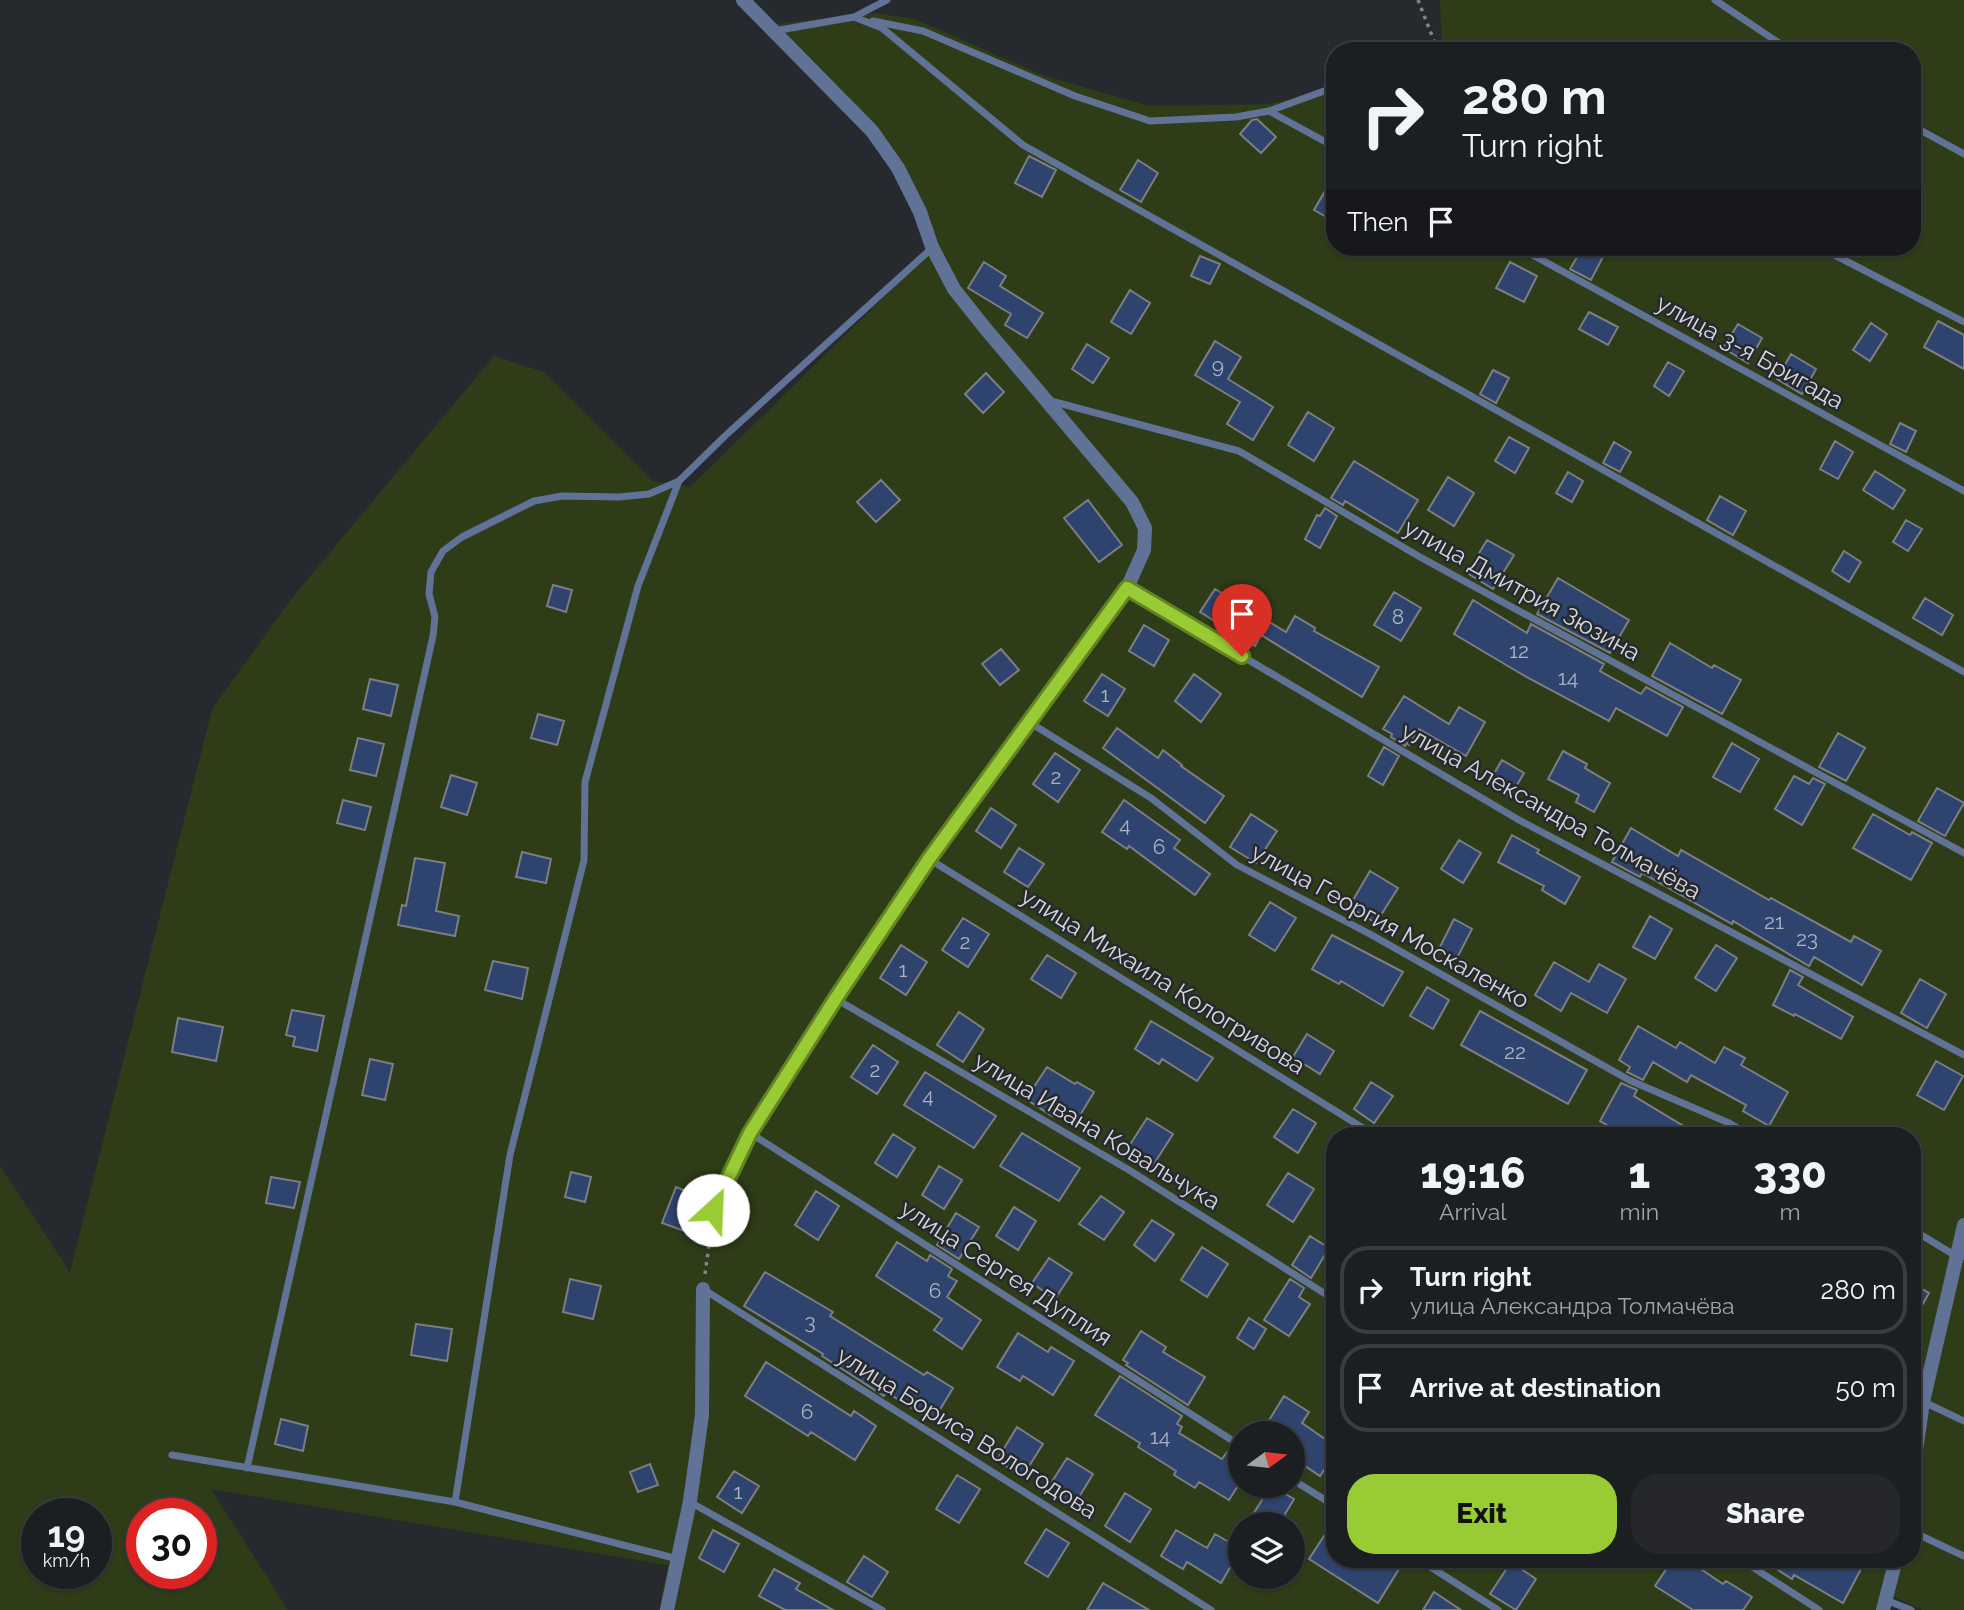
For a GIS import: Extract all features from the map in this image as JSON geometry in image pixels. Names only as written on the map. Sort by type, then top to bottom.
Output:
[{"type":"street","points":[[713,1210],[750,1133],[836,998],[929,859],[1127,588],[1144,550],[1145,528],[1132,502],[954,289],[932,247],[920,212],[898,168],[872,131],[743,0]]},
{"type":"street","points":[[1921,1415],[1960,1256],[1964,1225]]},
{"type":"street","points":[[667,1610],[690,1501],[702,1415],[703,1289]]},
{"type":"street","points":[[1884,1605],[1894,1568]]},
{"type":"lane","points":[[773,32],[854,17],[887,0]]},
{"type":"lane","points":[[1715,0],[1778,42]]},
{"type":"lane","points":[[854,17],[923,31],[1075,96],[1150,121],[1236,117],[1269,111],[1326,90]]},
{"type":"lane","points":[[854,17],[881,28],[1023,145],[1964,672]]},
{"type":"lane","points":[[1269,111],[1326,142]]},
{"type":"lane","points":[[1921,130],[1964,154]]},
{"type":"lane","points":[[247,1468],[433,636],[435,617],[429,594],[431,572],[443,551],[462,537],[534,501],[562,496],[619,497],[649,494],[679,481],[932,247]]},
{"type":"lane","name":"улица 3-я Бригада","points":[[1533,256],[1964,491]]},
{"type":"lane","points":[[1836,256],[1964,322]]},
{"type":"lane","name":"улица Дмитрия Зюзина","points":[[1047,400],[1239,451],[1420,557],[1964,852]]},
{"type":"lane","points":[[455,1502],[510,1155],[584,860],[585,782],[638,586],[679,481]]},
{"type":"lane","name":"улица Александра Толмачёва","points":[[1127,588],[1519,820],[1964,1055]]},
{"type":"lane","name":"улица Георгия Москаленко","points":[[1028,721],[1151,799],[1237,865],[1367,933],[1629,1080],[1736,1127]]},
{"type":"lane","name":"улица Михаила Кологривова","points":[[929,859],[1361,1127]]},
{"type":"lane","name":"улица Ивана Ковальчука","points":[[836,998],[1129,1170],[1326,1294]]},
{"type":"lane","name":"улица Сергея Дуплия","points":[[750,1133],[1228,1438]]},
{"type":"lane","points":[[1921,1234],[1960,1256]]},
{"type":"lane","name":"улица Бориса Вологодова","points":[[703,1289],[1211,1610]]},
{"type":"lane","points":[[1923,1402],[1964,1421]]},
{"type":"lane","points":[[172,1455],[455,1502],[678,1559]]},
{"type":"lane","points":[[1306,1488],[1326,1500]]},
{"type":"lane","points":[[690,1501],[882,1610]]},
{"type":"lane","points":[[1921,1536],[1964,1556]]},
{"type":"lane","points":[[1432,1568],[1498,1610]]},
{"type":"lane","points":[[1754,1568],[1819,1610]]},
{"type":"lane","points":[[1884,1605],[1910,1610]]},
{"type":"path","points":[[1418,0],[1434,42]]},
{"type":"path","points":[[703,1289],[713,1210]]},
{"type":"green space","points":[[1440,0],[1964,0],[1964,1610],[1922,1610],[1892,1596],[1889,1610],[659,1610],[668,1565],[211,1489],[217,1498],[126,1498],[126,1589],[217,1589],[217,1498],[288,1610],[0,1610],[0,1166],[70,1272],[212,709],[292,598],[494,356],[544,372],[653,481],[690,487],[938,244],[885,138],[776,24],[875,13],[915,19],[1042,75],[1149,106],[1269,104],[1326,92],[1326,256],[1921,256],[1921,42],[1442,42]]},
{"type":"building","points":[[1257,119],[1276,137],[1261,153],[1240,134],[1252,120]]},
{"type":"building","points":[[1029,156],[1056,170],[1042,197],[1015,183]]},
{"type":"building","points":[[1138,160],[1158,173],[1141,202],[1120,190]]},
{"type":"building","points":[[1326,189],[1326,217],[1314,210]]},
{"type":"building","points":[[1200,256],[1220,264],[1210,284],[1191,276]]},
{"type":"building","points":[[1578,256],[1603,256],[1591,280],[1570,269]]},
{"type":"building","points":[[984,262],[1006,276],[1000,286],[1043,313],[1027,338],[1005,325],[1011,314],[968,288]]},
{"type":"building","points":[[1510,262],[1537,276],[1524,302],[1496,288]]},
{"type":"building","points":[[1130,290],[1150,303],[1131,334],[1111,322]]},
{"type":"building","points":[[1589,312],[1618,327],[1608,345],[1579,329]]},
{"type":"building","points":[[1938,321],[1964,335],[1964,369],[1924,347]]},
{"type":"building","points":[[1871,323],[1887,334],[1870,361],[1853,350]]},
{"type":"building","points":[[1738,324],[1762,338],[1748,363],[1723,348]]},
{"type":"building","points":[[1215,341],[1241,357],[1228,379],[1273,407],[1253,440],[1227,424],[1240,402],[1195,375]]},
{"type":"building","points":[[1087,344],[1109,358],[1093,383],[1072,369]]},
{"type":"building","points":[[1791,354],[1816,369],[1802,394],[1777,379]]},
{"type":"building","points":[[1668,362],[1684,371],[1669,396],[1654,386]]},
{"type":"building","points":[[1493,370],[1509,378],[1496,403],[1480,394]]},
{"type":"building","points":[[986,373],[1004,392],[983,413],[965,394]]},
{"type":"building","points":[[1308,412],[1334,428],[1314,461],[1288,445]]},
{"type":"building","points":[[1900,423],[1916,431],[1906,452],[1890,444]]},
{"type":"building","points":[[1509,437],[1529,448],[1515,473],[1495,461]]},
{"type":"building","points":[[1835,441],[1853,452],[1838,479],[1820,469]]},
{"type":"building","points":[[1614,442],[1631,452],[1620,472],[1603,463]]},
{"type":"building","points":[[1354,461],[1418,500],[1398,533],[1345,501],[1343,505],[1331,498]]},
{"type":"building","points":[[1875,471],[1905,490],[1893,509],[1863,490]]},
{"type":"building","points":[[1568,472],[1583,481],[1572,502],[1556,493]]},
{"type":"building","points":[[1448,477],[1474,493],[1454,526],[1428,510]]},
{"type":"building","points":[[881,480],[900,500],[876,522],[857,502]]},
{"type":"building","points":[[1720,496],[1746,511],[1733,535],[1707,520]]},
{"type":"building","points":[[1088,500],[1122,545],[1099,562],[1064,518]]},
{"type":"building","points":[[1325,508],[1337,516],[1320,548],[1305,539],[1317,515],[1320,516]]},
{"type":"building","points":[[1906,520],[1922,529],[1908,551],[1893,542]]},
{"type":"building","points":[[1487,540],[1514,555],[1493,589],[1467,573]]},
{"type":"building","points":[[1844,551],[1861,562],[1849,582],[1832,571]]},
{"type":"building","points":[[1558,578],[1629,620],[1610,653],[1537,614]]},
{"type":"building","points":[[553,585],[572,590],[566,612],[547,606]]},
{"type":"building","points":[[1215,589],[1286,632],[1295,616],[1315,628],[1314,631],[1379,667],[1362,697],[1261,635],[1255,646],[1200,612]]},
{"type":"building","points":[[1394,592],[1421,608],[1401,641],[1374,625]]},
{"type":"building","points":[[1925,598],[1953,615],[1942,635],[1913,618]]},
{"type":"building","points":[[1473,600],[1527,633],[1531,624],[1604,664],[1600,671],[1641,694],[1646,687],[1683,707],[1667,736],[1616,708],[1609,721],[1454,634]]},
{"type":"building","points":[[1144,625],[1169,640],[1154,666],[1129,651]]},
{"type":"building","points":[[1670,643],[1712,668],[1714,665],[1741,680],[1722,714],[1652,676]]},
{"type":"building","points":[[1001,649],[1019,670],[1000,685],[982,664]]},
{"type":"building","points":[[1102,674],[1125,689],[1108,716],[1084,701]]},
{"type":"building","points":[[1194,674],[1221,694],[1201,722],[1175,701]]},
{"type":"building","points":[[370,679],[398,685],[391,716],[363,709]]},
{"type":"building","points":[[1404,696],[1449,724],[1459,707],[1485,722],[1466,756],[1419,729],[1409,745],[1407,743],[1405,746],[1391,737],[1392,734],[1383,729]]},
{"type":"building","points":[[538,714],[564,721],[557,745],[531,738]]},
{"type":"building","points":[[1117,728],[1158,758],[1163,750],[1224,796],[1205,823],[1103,748]]},
{"type":"building","points":[[1838,733],[1865,748],[1846,781],[1819,767]]},
{"type":"building","points":[[358,738],[384,744],[376,776],[350,770]]},
{"type":"building","points":[[1732,743],[1759,759],[1740,792],[1713,777]]},
{"type":"building","points":[[1384,747],[1399,756],[1383,785],[1368,776]]},
{"type":"building","points":[[1563,751],[1587,764],[1585,768],[1610,783],[1594,812],[1576,802],[1579,795],[1548,779]]},
{"type":"building","points":[[1055,753],[1080,770],[1058,802],[1033,784]]},
{"type":"building","points":[[1502,760],[1524,773],[1510,797],[1488,784]]},
{"type":"building","points":[[451,775],[477,783],[467,815],[441,807]]},
{"type":"building","points":[[1794,776],[1809,784],[1813,778],[1825,784],[1802,825],[1775,809]]},
{"type":"building","points":[[1937,788],[1964,803],[1945,836],[1918,821]]},
{"type":"building","points":[[343,800],[371,807],[365,830],[337,823]]},
{"type":"building","points":[[1124,800],[1180,840],[1174,848],[1210,874],[1195,895],[1129,846],[1127,849],[1102,832]]},
{"type":"building","points":[[991,808],[1016,825],[1001,848],[976,831]]},
{"type":"building","points":[[1251,814],[1277,831],[1256,863],[1230,847]]},
{"type":"building","points":[[1873,814],[1910,835],[1912,832],[1932,843],[1911,880],[1853,848]]},
{"type":"building","points":[[1631,828],[1678,856],[1681,850],[1851,942],[1854,936],[1881,951],[1862,985],[1814,957],[1809,966],[1733,921],[1732,924],[1642,873],[1640,877],[1612,862]]},
{"type":"building","points":[[1512,835],[1539,850],[1537,853],[1580,877],[1565,904],[1542,890],[1544,886],[1498,862]]},
{"type":"building","points":[[1459,840],[1481,853],[1463,883],[1441,869]]},
{"type":"building","points":[[1019,848],[1044,864],[1028,887],[1004,872]]},
{"type":"building","points":[[522,852],[551,859],[546,883],[516,877]]},
{"type":"building","points":[[415,858],[445,863],[436,911],[459,916],[455,936],[398,925],[402,905],[406,906]]},
{"type":"building","points":[[1370,871],[1398,888],[1376,923],[1349,907]]},
{"type":"building","points":[[1270,902],[1296,918],[1275,951],[1249,935]]},
{"type":"building","points":[[1650,916],[1672,929],[1655,959],[1633,947]]},
{"type":"building","points":[[963,918],[989,934],[968,967],[942,950]]},
{"type":"building","points":[[1454,919],[1472,929],[1456,960],[1438,951]]},
{"type":"building","points":[[1332,935],[1403,972],[1383,1006],[1341,981],[1339,984],[1312,969]]},
{"type":"building","points":[[901,945],[927,962],[906,995],[880,978]]},
{"type":"building","points":[[1716,945],[1737,958],[1716,991],[1695,978]]},
{"type":"building","points":[[1047,955],[1076,973],[1061,998],[1031,979]]},
{"type":"building","points":[[493,961],[528,968],[522,999],[485,990]]},
{"type":"building","points":[[1554,962],[1589,982],[1599,964],[1626,979],[1607,1013],[1571,993],[1561,1011],[1535,995]]},
{"type":"building","points":[[1790,970],[1803,977],[1798,985],[1853,1017],[1841,1039],[1773,1005]]},
{"type":"building","points":[[1920,979],[1946,994],[1927,1028],[1901,1013]]},
{"type":"building","points":[[1427,987],[1449,1000],[1433,1029],[1410,1016]]},
{"type":"building","points":[[292,1010],[324,1016],[317,1051],[293,1046],[295,1037],[286,1035]]},
{"type":"building","points":[[1480,1011],[1587,1070],[1568,1104],[1461,1045]]},
{"type":"building","points":[[959,1012],[984,1029],[963,1062],[937,1045]]},
{"type":"building","points":[[178,1018],[223,1027],[216,1061],[172,1052]]},
{"type":"building","points":[[1151,1021],[1213,1058],[1197,1081],[1162,1059],[1159,1064],[1135,1049]]},
{"type":"building","points":[[1638,1026],[1676,1048],[1680,1042],[1715,1063],[1724,1047],[1745,1058],[1741,1065],[1788,1092],[1769,1126],[1743,1111],[1746,1105],[1691,1075],[1687,1082],[1653,1062],[1643,1080],[1627,1072],[1630,1067],[1619,1060]]},
{"type":"building","points":[[1307,1034],[1334,1051],[1320,1074],[1293,1057]]},
{"type":"building","points":[[873,1045],[898,1062],[877,1094],[851,1077]]},
{"type":"building","points":[[370,1059],[393,1064],[385,1100],[362,1095]]},
{"type":"building","points":[[1936,1061],[1963,1076],[1944,1110],[1917,1095]]},
{"type":"building","points":[[1047,1067],[1094,1092],[1076,1122],[1056,1110],[1052,1116],[1026,1099]]},
{"type":"building","points":[[925,1072],[996,1116],[974,1148],[904,1105]]},
{"type":"building","points":[[1371,1082],[1393,1096],[1374,1123],[1354,1109]]},
{"type":"building","points":[[1621,1083],[1637,1090],[1634,1096],[1685,1127],[1610,1127],[1600,1121]]},
{"type":"building","points":[[1293,1109],[1316,1123],[1298,1153],[1274,1137]]},
{"type":"building","points":[[1147,1118],[1173,1134],[1152,1167],[1126,1151]]},
{"type":"building","points":[[1022,1133],[1080,1168],[1059,1201],[1000,1166]]},
{"type":"building","points":[[893,1134],[915,1148],[897,1177],[875,1163]]},
{"type":"building","points":[[939,1166],[962,1180],[944,1209],[922,1195]]},
{"type":"building","points":[[571,1172],[591,1177],[585,1202],[565,1197]]},
{"type":"building","points":[[1288,1173],[1314,1189],[1293,1222],[1267,1205]]},
{"type":"building","points":[[271,1177],[300,1182],[294,1208],[266,1203]]},
{"type":"building","points":[[676,1187],[703,1198],[690,1233],[662,1223]]},
{"type":"building","points":[[816,1191],[839,1206],[818,1240],[795,1225]]},
{"type":"building","points":[[1101,1196],[1124,1212],[1104,1240],[1079,1224]]},
{"type":"building","points":[[1014,1207],[1036,1221],[1018,1250],[996,1236]]},
{"type":"building","points":[[956,1213],[979,1227],[959,1259],[937,1245]]},
{"type":"building","points":[[1152,1220],[1174,1234],[1155,1261],[1134,1245]]},
{"type":"building","points":[[1310,1236],[1326,1246],[1326,1253],[1311,1278],[1292,1265]]},
{"type":"building","points":[[897,1242],[927,1261],[930,1255],[952,1269],[948,1276],[957,1281],[947,1297],[981,1320],[962,1349],[934,1330],[942,1319],[876,1276]]},
{"type":"building","points":[[1202,1247],[1228,1264],[1207,1297],[1181,1280]]},
{"type":"building","points":[[1049,1258],[1072,1273],[1055,1299],[1032,1283]]},
{"type":"building","points":[[765,1272],[833,1312],[830,1316],[924,1375],[927,1372],[953,1388],[933,1421],[886,1392],[884,1396],[822,1356],[823,1354],[744,1306]]},
{"type":"building","points":[[570,1279],[601,1286],[593,1319],[563,1312]]},
{"type":"building","points":[[1290,1279],[1304,1288],[1299,1297],[1310,1304],[1289,1336],[1264,1320]]},
{"type":"building","points":[[1921,1288],[1929,1293],[1921,1308]]},
{"type":"building","points":[[1249,1318],[1266,1329],[1254,1349],[1237,1338]]},
{"type":"building","points":[[416,1324],[452,1329],[447,1361],[411,1355]]},
{"type":"building","points":[[1141,1331],[1166,1347],[1163,1352],[1205,1377],[1188,1405],[1126,1365],[1128,1363],[1123,1360]]},
{"type":"building","points":[[1018,1333],[1048,1352],[1051,1347],[1074,1361],[1053,1395],[1023,1376],[1020,1381],[997,1367]]},
{"type":"building","points":[[766,1362],[851,1416],[854,1411],[876,1426],[855,1460],[811,1432],[808,1436],[745,1396]]},
{"type":"building","points":[[1120,1376],[1182,1416],[1177,1424],[1182,1427],[1179,1433],[1222,1459],[1228,1453],[1228,1498],[1230,1498],[1229,1500],[1199,1482],[1195,1488],[1174,1475],[1176,1471],[1138,1447],[1140,1443],[1095,1415]]},
{"type":"building","points":[[1284,1396],[1309,1412],[1303,1421],[1268,1421]]},
{"type":"building","points":[[281,1419],[308,1426],[303,1451],[275,1444]]},
{"type":"building","points":[[1306,1426],[1326,1440],[1326,1467],[1320,1476],[1306,1467]]},
{"type":"building","points":[[1017,1427],[1043,1444],[1022,1477],[997,1460]]},
{"type":"building","points":[[1067,1458],[1093,1474],[1073,1507],[1046,1491]]},
{"type":"building","points":[[650,1464],[658,1485],[638,1492],[630,1472]]},
{"type":"building","points":[[734,1471],[759,1486],[742,1513],[717,1497]]},
{"type":"building","points":[[957,1475],[980,1489],[959,1523],[936,1509]]},
{"type":"building","points":[[1125,1493],[1151,1509],[1130,1542],[1105,1526]]},
{"type":"building","points":[[1263,1498],[1294,1499],[1286,1512],[1254,1512]]},
{"type":"building","points":[[1046,1529],[1069,1543],[1048,1577],[1025,1563]]},
{"type":"building","points":[[713,1530],[739,1544],[724,1572],[699,1558]]},
{"type":"building","points":[[1176,1530],[1207,1548],[1215,1534],[1228,1542],[1228,1571],[1221,1583],[1187,1562],[1183,1569],[1161,1556]]},
{"type":"building","points":[[1326,1533],[1326,1568],[1399,1569],[1378,1603],[1309,1559]]},
{"type":"building","points":[[864,1556],[888,1572],[872,1597],[847,1582]]},
{"type":"building","points":[[1507,1568],[1520,1568],[1536,1579],[1516,1610],[1490,1594]]},
{"type":"building","points":[[1667,1568],[1699,1568],[1723,1584],[1726,1581],[1752,1597],[1743,1610],[1693,1610],[1655,1586]]},
{"type":"building","points":[[1775,1568],[1861,1569],[1843,1603],[1794,1575],[1792,1579]]},
{"type":"building","points":[[774,1569],[800,1583],[796,1589],[833,1610],[785,1610],[759,1596]]},
{"type":"building","points":[[1103,1583],[1149,1610],[1087,1610]]},
{"type":"building","points":[[1434,1592],[1461,1610],[1423,1610]]},
{"type":"route","points":[[713,1210],[750,1133],[836,998],[929,859],[1127,588],[1242,656]]}]
